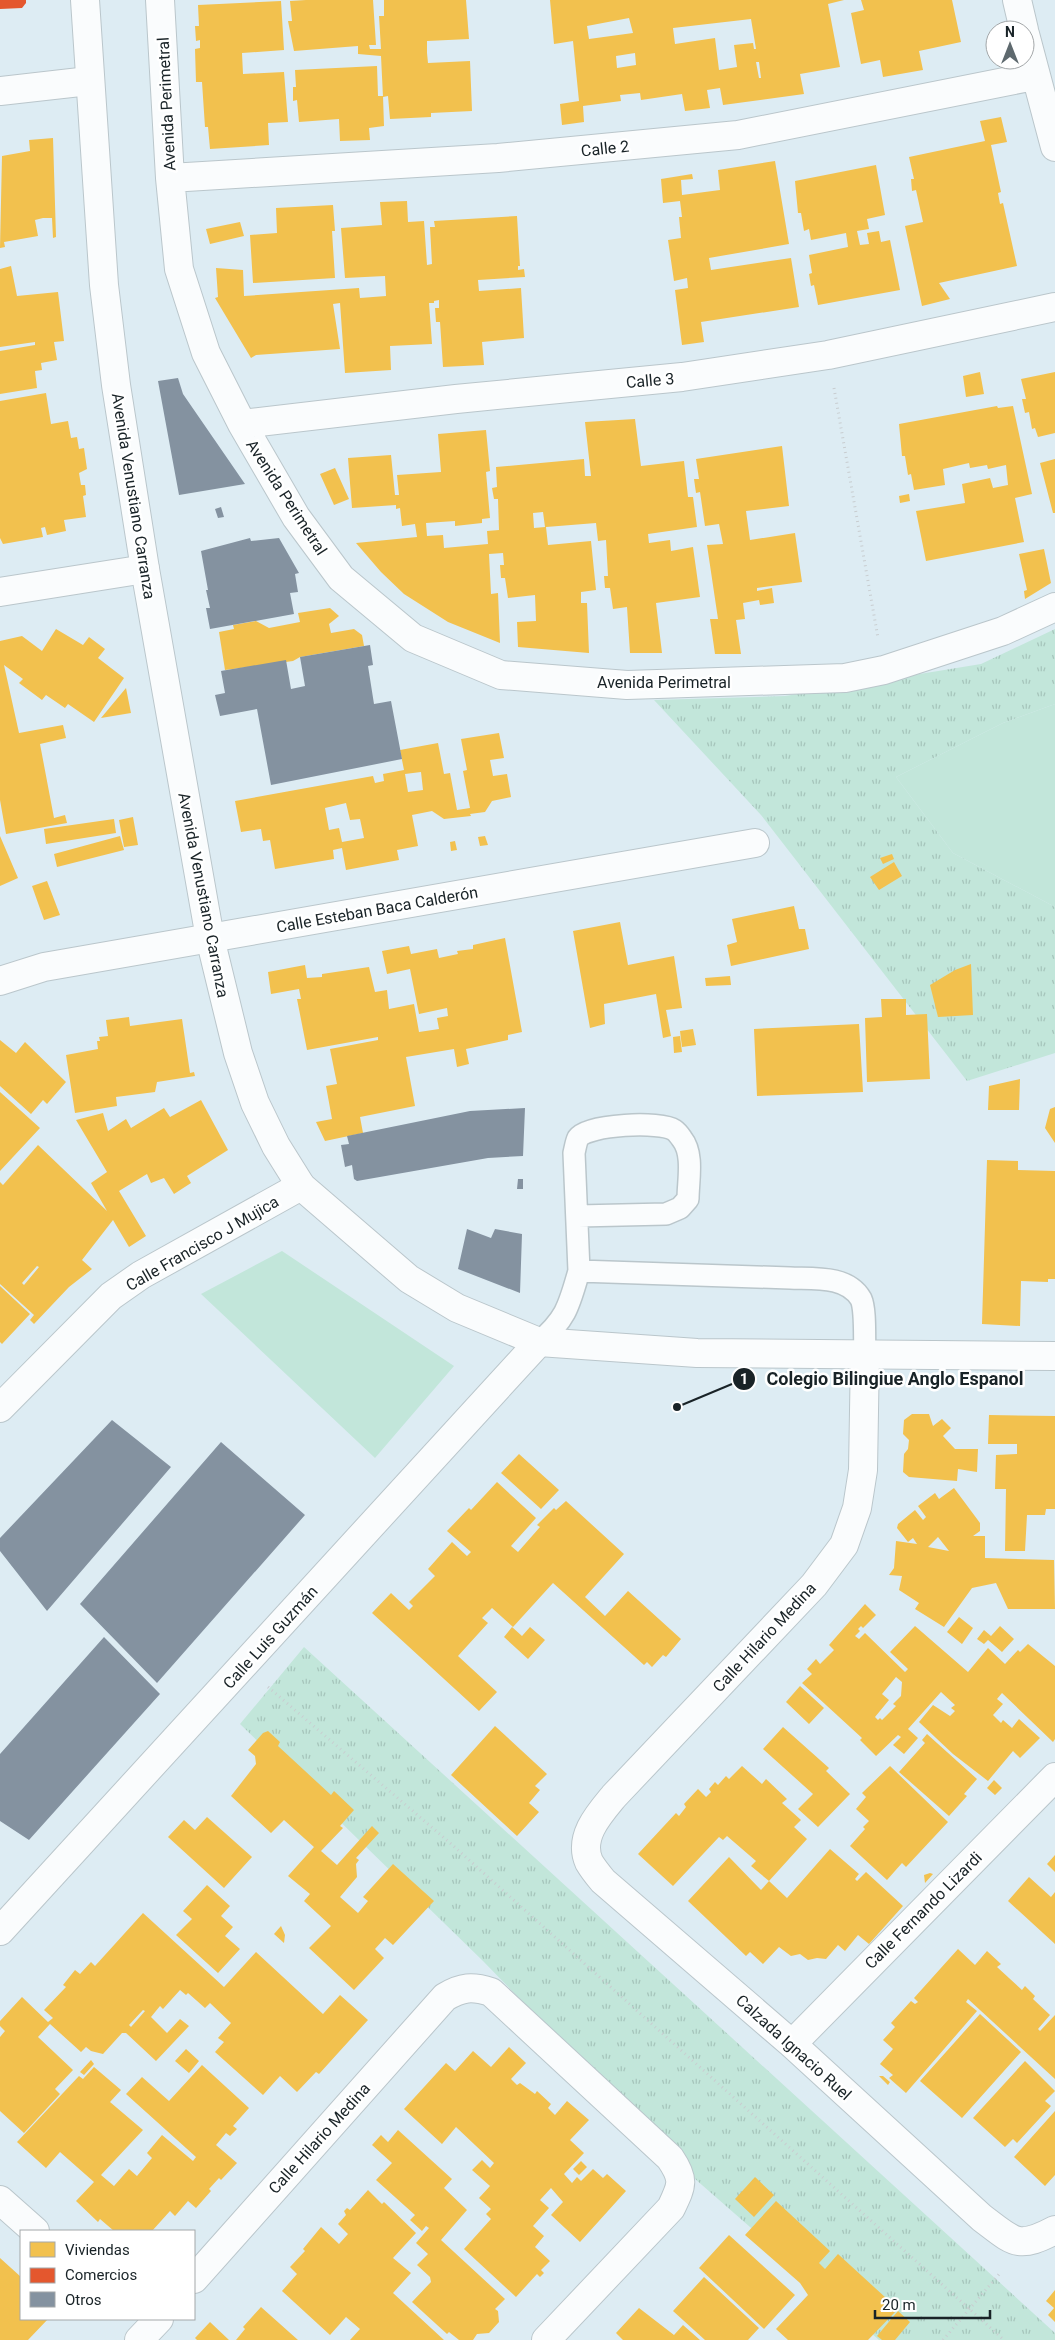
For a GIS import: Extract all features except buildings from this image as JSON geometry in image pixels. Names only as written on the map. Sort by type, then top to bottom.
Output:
[{"type":"street","name":"Avenida Venustiano Carranza","points":[[85,0],[104,285],[116,385],[145,569],[210,938],[238,1052],[255,1103],[276,1146],[301,1186],[409,1279],[457,1308],[539,1342],[697,1353],[1055,1356]]},
{"type":"street","name":"Avenida Perimetral","points":[[160,0],[170,178],[178,268],[206,353],[242,424],[296,517],[341,578],[413,638],[501,675],[627,685],[845,678],[884,670],[1003,631],[1055,607]]},
{"type":"street","points":[[1017,0],[1022,20]]},
{"type":"street","points":[[1033,70],[1055,147]]},
{"type":"street","name":"Calle 2","points":[[170,178],[498,158],[738,135],[1034,76]]},
{"type":"street","points":[[0,92],[89,81]]},
{"type":"street","name":"Calle 3","points":[[242,424],[456,399],[682,377],[828,355],[1055,307]]},
{"type":"street","points":[[0,592],[145,569]]},
{"type":"street","name":"Calle Esteban Baca Calderón","points":[[0,981],[44,967],[755,843]]},
{"type":"street","name":"Calle Francisco J Mujica","points":[[0,1408],[111,1296],[141,1275],[301,1186]]},
{"type":"street","name":"Calle Luis Guzmán","points":[[0,1931],[539,1342]]},
{"type":"street","name":"Calle Hilario Medina","points":[[603,1881],[588,1861],[586,1842],[593,1821],[614,1796],[814,1584],[844,1546],[857,1508],[863,1470],[865,1353]]},
{"type":"street","name":"Calle Fernando Lizardi","points":[[792,2044],[1055,1777]]},
{"type":"street","name":"Calzada Ignacio Ruel","points":[[603,1881],[792,2044],[982,2218],[1012,2240],[1025,2241]]},
{"type":"street","name":"Calle Hilario Medina","points":[[195,2279],[445,1997],[462,1988],[474,1986],[491,1992],[670,2158],[679,2172],[681,2185],[670,2208],[546,2340]]},
{"type":"street","points":[[0,2200],[34,2230]]},
{"type":"street","points":[[1025,2241],[1034,2241],[1055,2230]]},
{"type":"lane","points":[[539,1342],[567,1312],[579,1271],[574,1153],[578,1138],[588,1131],[602,1127],[661,1126],[674,1130],[684,1140],[688,1153],[688,1199],[680,1208],[666,1214],[578,1216]]},
{"type":"lane","points":[[579,1271],[825,1279],[846,1284],[861,1300],[865,1353]]},
{"type":"path","points":[[828,355],[884,670]]},
{"type":"path","points":[[243,1666],[449,1842],[1004,2340]]},
{"type":"path","points":[[943,2340],[970,2310],[1025,2241]]},
{"type":"green space","points":[[1055,629],[1055,704],[1003,723],[896,777],[953,853],[1055,907],[1055,1053],[967,1081],[761,815],[654,700],[785,696],[981,664]]},
{"type":"green space","points":[[1055,704],[1055,907],[953,853],[896,777],[1003,723]]},
{"type":"green space","points":[[282,1251],[454,1366],[375,1458],[201,1294]]},
{"type":"green space","points":[[304,1647],[1055,2333],[1055,2340],[879,2340],[694,2178],[483,1961],[240,1724]]},
{"type":"place","name":"Colegio Bilingiue Anglo Espanol","points":[[677,1407]]}]
